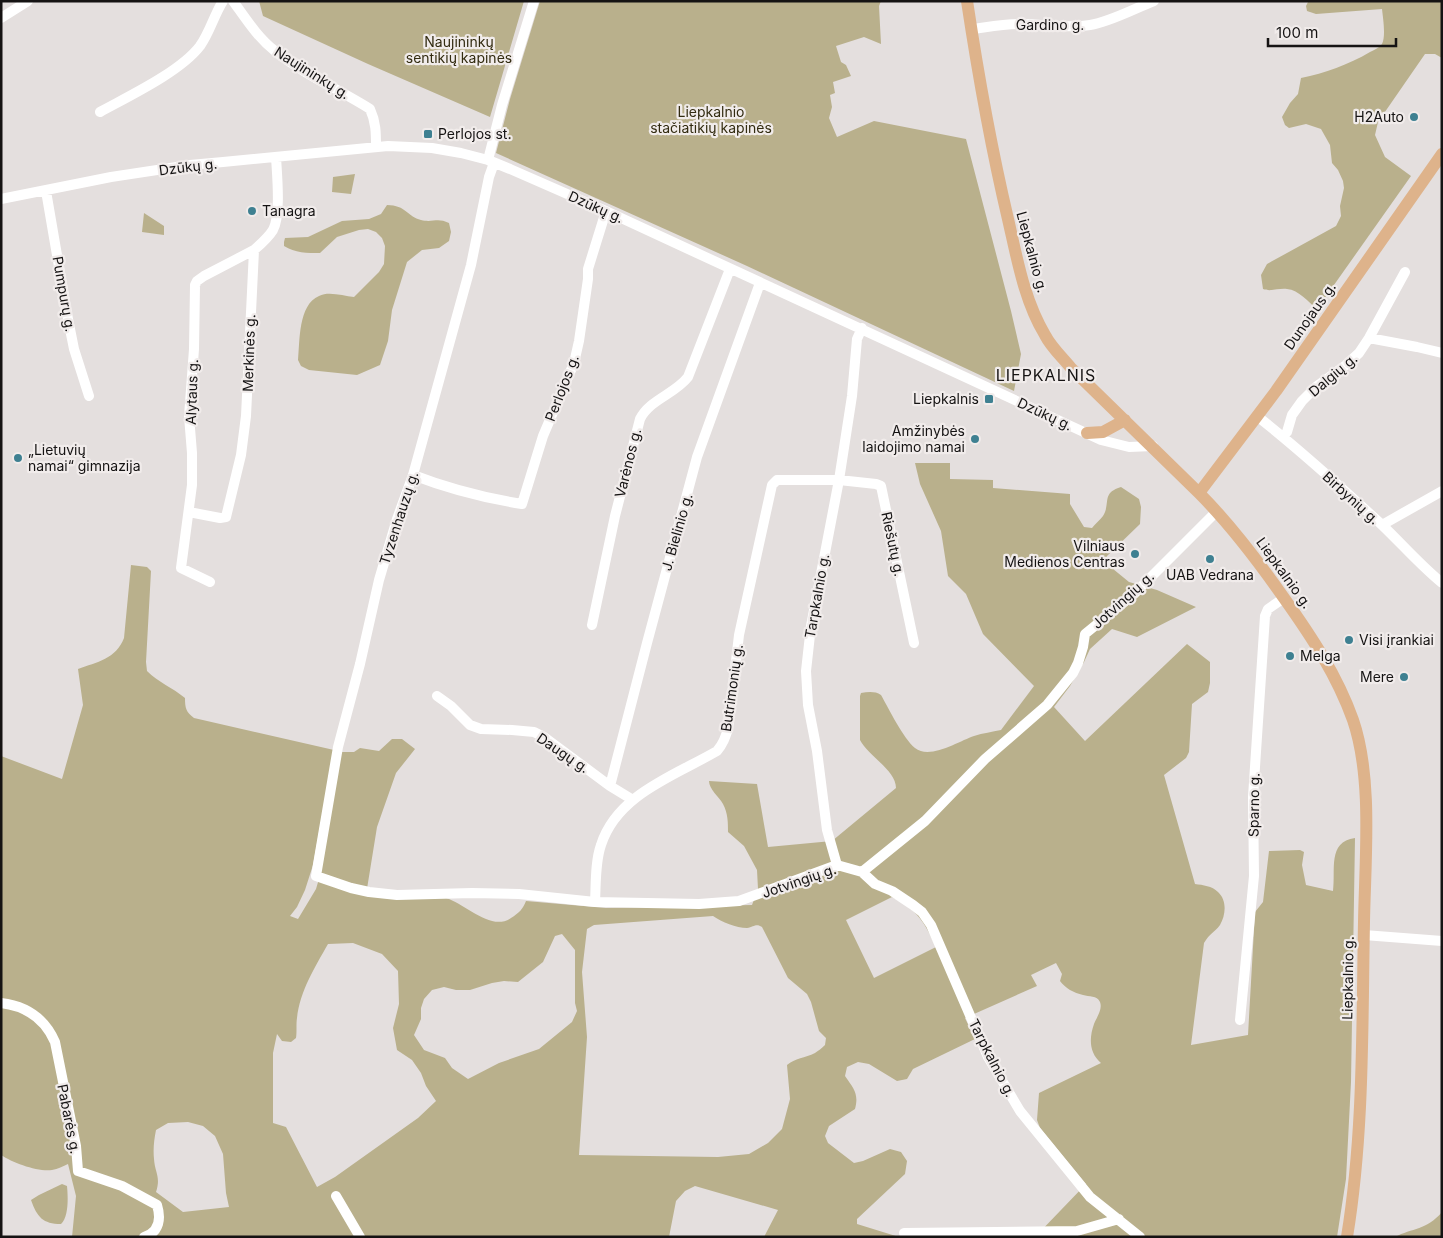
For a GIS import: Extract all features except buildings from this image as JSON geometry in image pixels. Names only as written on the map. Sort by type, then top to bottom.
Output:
[{"type":"main road","name":"Liepkalnio g.","points":[[967,1],[999,182],[1024,285],[1044,335],[1051,346],[1081,378],[1217,511],[1260,565],[1307,632],[1336,681],[1352,718],[1359,745],[1365,807],[1364,935],[1360,1117],[1356,1171],[1347,1237]]},
{"type":"main road","name":"Dunojaus g.","points":[[1199,493],[1257,416],[1442,154]]},
{"type":"main road","points":[[1087,433],[1103,432],[1125,420]]},
{"type":"street","points":[[1,18],[28,1]]},
{"type":"street","points":[[100,112],[150,84],[189,57],[206,36],[223,1]]},
{"type":"street","name":"Naujininkų g.","points":[[233,1],[250,25],[274,50],[370,110],[375,124],[376,147]]},
{"type":"street","name":"Tyzenhauzų g.","points":[[316,876],[338,747],[360,664],[379,580],[397,519],[413,475],[471,266],[502,105],[534,1]]},
{"type":"street","name":"Gardino g.","points":[[972,29],[1020,24],[1074,27],[1089,25],[1103,22],[1154,1]]},
{"type":"street","name":"Dzūkų g.","points":[[1,199],[190,165],[376,147],[432,148],[461,153],[491,161],[606,211],[1087,433],[1122,446],[1152,446]]},
{"type":"street","points":[[254,250],[268,237],[276,222],[276,157]]},
{"type":"street","name":"Pumpurų g.","points":[[46,191],[74,349],[89,396]]},
{"type":"street","name":"Perlojos g.","points":[[413,475],[446,488],[489,499],[522,504],[543,436],[574,363],[579,341],[588,269],[606,211]]},
{"type":"street","name":"Alytaus g.","points":[[210,582],[181,568],[192,486],[189,416],[194,349],[195,285],[204,276],[254,250]]},
{"type":"street","name":"Merkinės g.","points":[[189,512],[220,518],[226,517],[241,455],[246,419],[254,250]]},
{"type":"street","name":"Varėnos g.","points":[[592,625],[615,516],[640,419],[646,410],[682,384],[688,377],[730,269]]},
{"type":"street","name":"Dalgių g.","points":[[1283,437],[1292,415],[1302,401],[1317,386],[1354,359],[1369,338],[1405,272]]},
{"type":"street","name":"J. Bielinio g.","points":[[610,786],[697,457],[760,283]]},
{"type":"street","name":"Tarpkalnio g.","points":[[837,865],[827,830],[818,758],[808,704],[806,671],[812,616],[840,480],[852,396],[857,339],[862,328]]},
{"type":"street","points":[[1369,338],[1442,353]]},
{"type":"street","name":"Birbynių g.","points":[[1257,416],[1382,525],[1425,569],[1442,583]]},
{"type":"street","name":"Butrimonių g.","points":[[595,902],[599,856],[603,839],[617,816],[632,800],[644,791],[716,751],[725,738],[728,729],[739,634],[772,485],[777,480],[840,480]]},
{"type":"street","name":"Riešutų g.","points":[[840,480],[881,486],[914,643]]},
{"type":"street","points":[[1382,525],[1442,491]]},
{"type":"street","name":"Jotvingių g.","points":[[316,876],[351,888],[382,894],[472,892],[519,894],[595,902],[700,904],[740,901],[837,865],[862,872],[926,821],[985,759],[1047,705],[1073,673],[1083,647],[1085,634],[1134,594],[1217,511]]},
{"type":"street","name":"Sparno g.","points":[[1240,1020],[1254,876],[1253,797],[1265,616],[1268,609],[1284,598]]},
{"type":"street","name":"Daugų g.","points":[[438,696],[470,725],[481,729],[534,732],[544,737],[632,800]]},
{"type":"street","name":"Tarpkalnio g.","points":[[862,872],[875,884],[892,891],[922,912],[931,925],[988,1057],[1020,1111],[1090,1197],[1140,1237]]},
{"type":"street","points":[[1364,935],[1442,941]]},
{"type":"street","name":"Pabarės g.","points":[[1,1003],[25,1009],[41,1020],[50,1031],[55,1042],[74,1137],[78,1171],[122,1186],[157,1204],[160,1216],[157,1228],[150,1235],[144,1237]]},
{"type":"street","points":[[336,1196],[360,1237]]},
{"type":"street","points":[[904,1233],[1077,1231],[1118,1219]]},
{"type":"green space","name":"Naujininkų sentikių kapinės","points":[[259,1],[524,1],[490,117],[263,16]]},
{"type":"green space","name":"Liepkalnio stačiatikių kapinės","points":[[540,1],[881,1],[879,6],[881,44],[864,37],[836,46],[841,62],[846,65],[851,76],[833,82],[835,93],[830,95],[832,107],[829,118],[837,137],[874,121],[966,139],[1021,354],[1014,391],[747,266],[496,153],[510,99]]},
{"type":"green space","points":[[1442,1],[1442,58],[1435,54],[1425,54],[1378,122],[1375,135],[1385,157],[1411,176],[1317,309],[1291,290],[1263,289],[1261,275],[1267,264],[1336,226],[1341,216],[1340,206],[1344,188],[1343,181],[1332,163],[1330,145],[1321,129],[1306,124],[1289,128],[1285,125],[1282,117],[1298,94],[1301,78],[1328,71],[1353,61],[1378,48],[1382,44],[1384,36],[1382,9],[1316,14],[1307,11],[1306,6],[1308,2]]},
{"type":"green space","points":[[355,174],[351,194],[332,192],[333,177]]},
{"type":"green space","points":[[387,205],[403,209],[421,220],[441,220],[449,223],[451,232],[449,241],[439,248],[422,250],[407,262],[392,310],[388,341],[380,365],[357,375],[309,370],[301,366],[298,360],[301,324],[307,307],[312,301],[323,295],[332,294],[354,297],[379,272],[384,264],[385,246],[382,238],[376,232],[368,229],[337,237],[320,253],[292,250],[284,246],[285,238],[308,237],[342,221],[369,219],[381,214]]},
{"type":"green space","points":[[144,213],[164,226],[164,235],[142,232]]},
{"type":"green space","points":[[915,463],[950,463],[950,479],[993,480],[993,488],[1070,494],[1070,504],[1084,527],[1092,528],[1103,516],[1111,492],[1121,487],[1139,499],[1141,507],[1140,524],[1107,556],[1107,564],[1129,582],[1157,590],[1196,607],[1137,637],[1112,629],[1090,649],[1070,686],[1054,707],[1085,741],[1187,644],[1210,662],[1208,692],[1192,704],[1189,752],[1186,758],[1164,775],[1195,884],[1216,890],[1223,899],[1225,908],[1220,925],[1204,943],[1191,1045],[1248,1035],[1255,912],[1263,902],[1269,851],[1300,850],[1304,852],[1302,865],[1306,885],[1333,891],[1337,851],[1340,845],[1355,838],[1351,1082],[1346,1179],[1337,1237],[1035,1237],[1086,1184],[1040,1128],[1037,1120],[1039,1093],[1101,1063],[1094,1055],[1091,1045],[1091,1035],[1100,1011],[1100,1002],[1095,997],[1076,993],[1064,986],[1060,981],[1062,974],[1056,963],[1031,975],[1037,986],[965,1018],[975,1039],[913,1069],[907,1079],[897,1081],[869,1064],[858,1062],[847,1067],[845,1076],[855,1092],[855,1109],[829,1126],[825,1136],[828,1143],[854,1163],[890,1149],[901,1152],[907,1161],[905,1174],[857,1219],[857,1224],[899,1237],[764,1237],[778,1210],[695,1186],[685,1191],[676,1201],[669,1237],[72,1237],[76,1196],[68,1164],[52,1170],[40,1170],[19,1164],[1,1155],[1,756],[62,779],[83,705],[78,669],[105,659],[121,645],[124,638],[131,565],[147,567],[151,571],[147,671],[185,698],[187,710],[191,716],[334,750],[313,865],[305,890],[297,907],[290,916],[298,919],[316,889],[321,872],[341,752],[354,752],[360,748],[379,751],[392,739],[402,739],[415,749],[396,773],[377,827],[366,895],[446,898],[479,916],[495,922],[514,916],[522,909],[526,901],[606,908],[752,905],[758,889],[757,870],[744,846],[728,832],[725,807],[712,790],[709,781],[757,784],[768,847],[832,841],[896,788],[895,781],[887,769],[869,752],[860,740],[861,693],[874,692],[881,695],[896,723],[910,743],[921,751],[928,752],[936,751],[977,735],[1001,730],[1034,686],[983,634],[966,594],[948,576],[941,531],[920,484]],"holes":[[[892,897],[914,912],[928,930],[936,947],[874,978],[846,920]],[[713,916],[738,927],[747,928],[756,925],[762,927],[788,978],[807,994],[819,1031],[826,1038],[825,1045],[816,1052],[787,1065],[790,1099],[782,1129],[768,1143],[749,1154],[718,1157],[579,1155],[587,1037],[582,972],[587,929],[594,925]],[[562,934],[575,950],[575,1003],[577,1011],[572,1022],[539,1049],[499,1063],[468,1079],[452,1068],[445,1058],[424,1050],[414,1035],[421,1019],[421,1008],[424,999],[432,990],[444,987],[456,990],[470,990],[492,983],[504,981],[518,982],[543,962],[555,936]],[[353,943],[382,954],[398,971],[399,1004],[393,1028],[397,1050],[412,1060],[436,1101],[418,1118],[335,1177],[317,1187],[286,1127],[273,1123],[273,1053],[277,1034],[282,1041],[291,1042],[296,1038],[301,998],[328,944]],[[188,1122],[203,1126],[215,1136],[223,1154],[229,1207],[183,1212],[156,1192],[158,1179],[154,1152],[156,1130],[168,1123]]]},
{"type":"green space","points":[[62,1184],[67,1186],[68,1195],[64,1221],[61,1224],[50,1223],[38,1215],[31,1200]]},
{"type":"green space","points":[[1442,1212],[1442,1237],[1395,1237],[1431,1222]]},
{"type":"place","name":"H2Auto","points":[[1414,117]]},
{"type":"place","name":"Perlojos st.","points":[[428,134]]},
{"type":"place","name":"Tanagra","points":[[252,211]]},
{"type":"place","name":"Liepkalnis","points":[[989,399]]},
{"type":"place","name":"Amžinybės laidojimo namai","points":[[975,439]]},
{"type":"place","name":"„Lietuvių namai“ gimnazija","points":[[18,458]]},
{"type":"place","name":"Vilniaus Medienos Centras","points":[[1135,554]]},
{"type":"place","name":"UAB Vedrana","points":[[1210,559]]},
{"type":"place","name":"Visi įrankiai","points":[[1349,640]]},
{"type":"place","name":"Melga","points":[[1290,656]]},
{"type":"place","name":"Mere","points":[[1404,677]]},
{"type":"district","name":"LIEPKALNIS","points":[[1046,375]]}]
